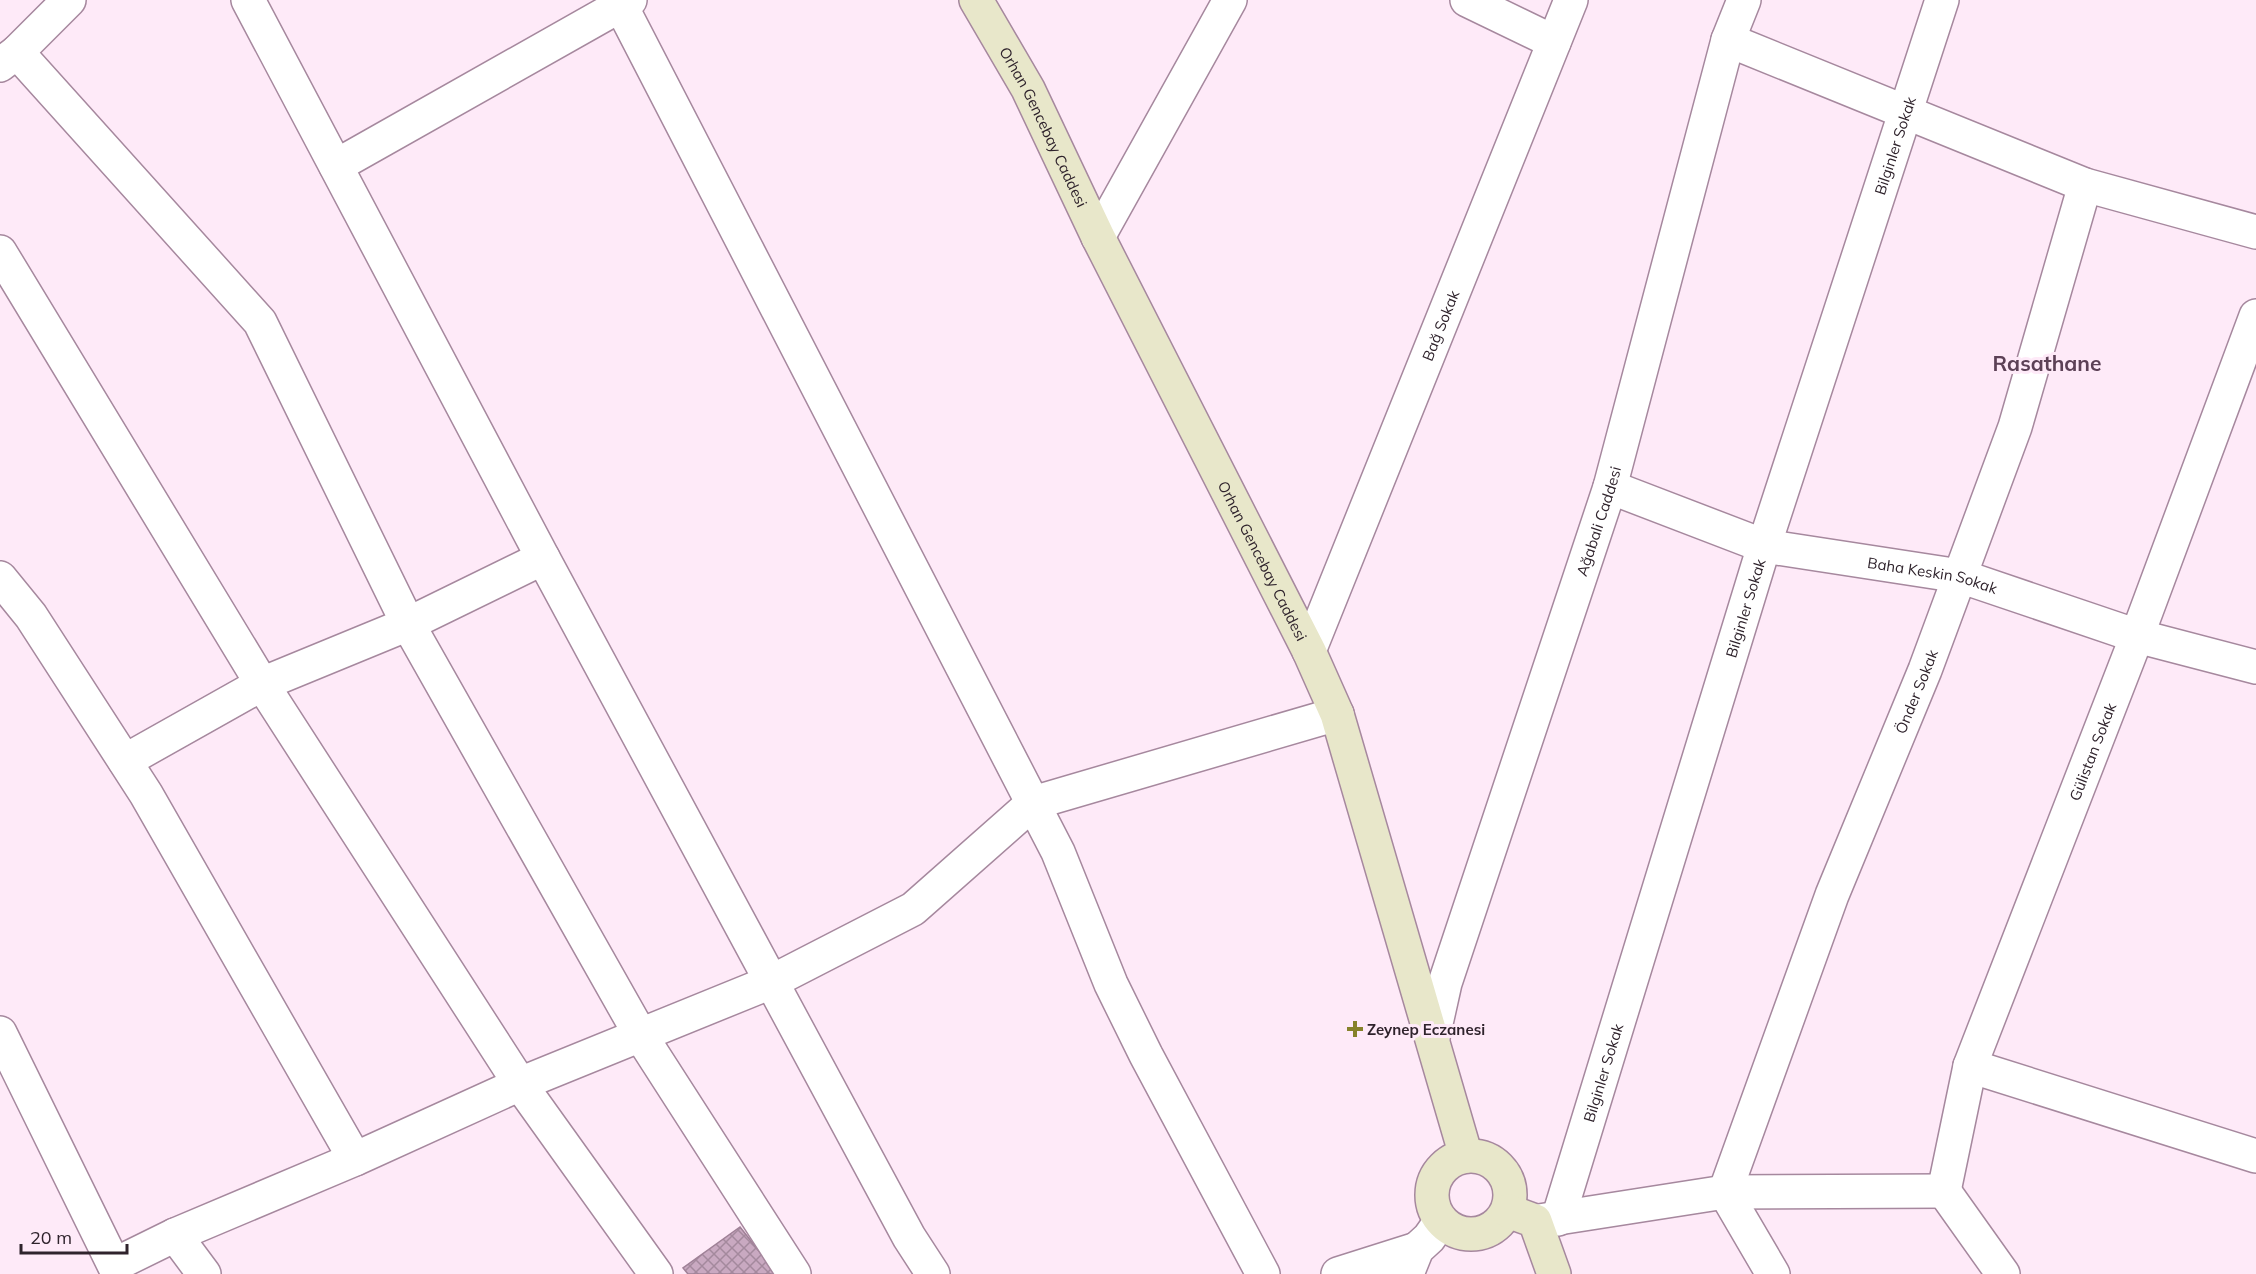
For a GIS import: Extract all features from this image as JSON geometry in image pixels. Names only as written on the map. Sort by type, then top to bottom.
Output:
[{"type":"main road","name":"Orhan Gencebay Caddesi","points":[[976,0],[1028,89],[1098,237],[1309,651],[1337,714],[1466,1156]]},
{"type":"main road","points":[[1534,1217],[1490,1231],[1464,1235],[1441,1221],[1431,1202],[1434,1181],[1446,1164],[1466,1156],[1487,1158],[1503,1171],[1511,1190],[1534,1217],[1554,1274]]},
{"type":"street","points":[[69,0],[8,58],[260,322],[408,624],[641,1036],[794,1274]]},
{"type":"street","points":[[249,0],[543,558],[909,1237],[933,1274]]},
{"type":"street","points":[[1098,237],[1230,0]]},
{"type":"street","points":[[1467,0],[1554,42]]},
{"type":"street","name":"Bağ Sokak","points":[[1309,651],[1571,0]]},
{"type":"street","name":"Ağabali Caddesi","points":[[1433,1037],[1449,972],[1610,487],[1728,40],[1744,0]]},
{"type":"street","name":"Bilginler Sokak","points":[[1534,1217],[1764,546],[1942,0]]},
{"type":"street","points":[[336,166],[623,2],[1058,852],[1111,984],[1263,1274]]},
{"type":"street","points":[[1728,40],[2085,185],[2256,232]]},
{"type":"street","name":"Önder Sokak","points":[[1725,1192],[1833,895],[1925,670],[2015,427],[2085,185]]},
{"type":"street","points":[[0,252],[262,684],[520,1084],[656,1274]]},
{"type":"street","name":"Gülistan Sokak","points":[[1944,1191],[1970,1066],[2137,636],[2256,316]]},
{"type":"street","name":"Baha Keskin Sokak","points":[[1610,487],[1764,546],[1960,576],[2137,636],[2256,667]]},
{"type":"street","points":[[125,761],[262,684],[408,624],[543,558]]},
{"type":"street","points":[[0,578],[32,616],[146,794],[355,1159]]},
{"type":"street","points":[[0,1034],[103,1270],[175,1235],[355,1159],[520,1084],[771,982],[913,909],[1033,804],[1337,714]]},
{"type":"street","points":[[1970,1066],[2256,1156]]},
{"type":"street","points":[[1534,1217],[1725,1192],[1944,1191],[2003,1274]]},
{"type":"street","points":[[1725,1192],[1773,1274]]},
{"type":"street","points":[[1338,1274],[1412,1262],[1441,1221]]},
{"type":"street","points":[[175,1235],[204,1274]]},
{"type":"building","points":[[740,1227],[777,1274],[688,1274],[683,1268]]},
{"type":"place","name":"Zeynep Eczanesi","points":[[1355,1029]]},
{"type":"district","name":"Rasathane","points":[[2047,363]]}]
